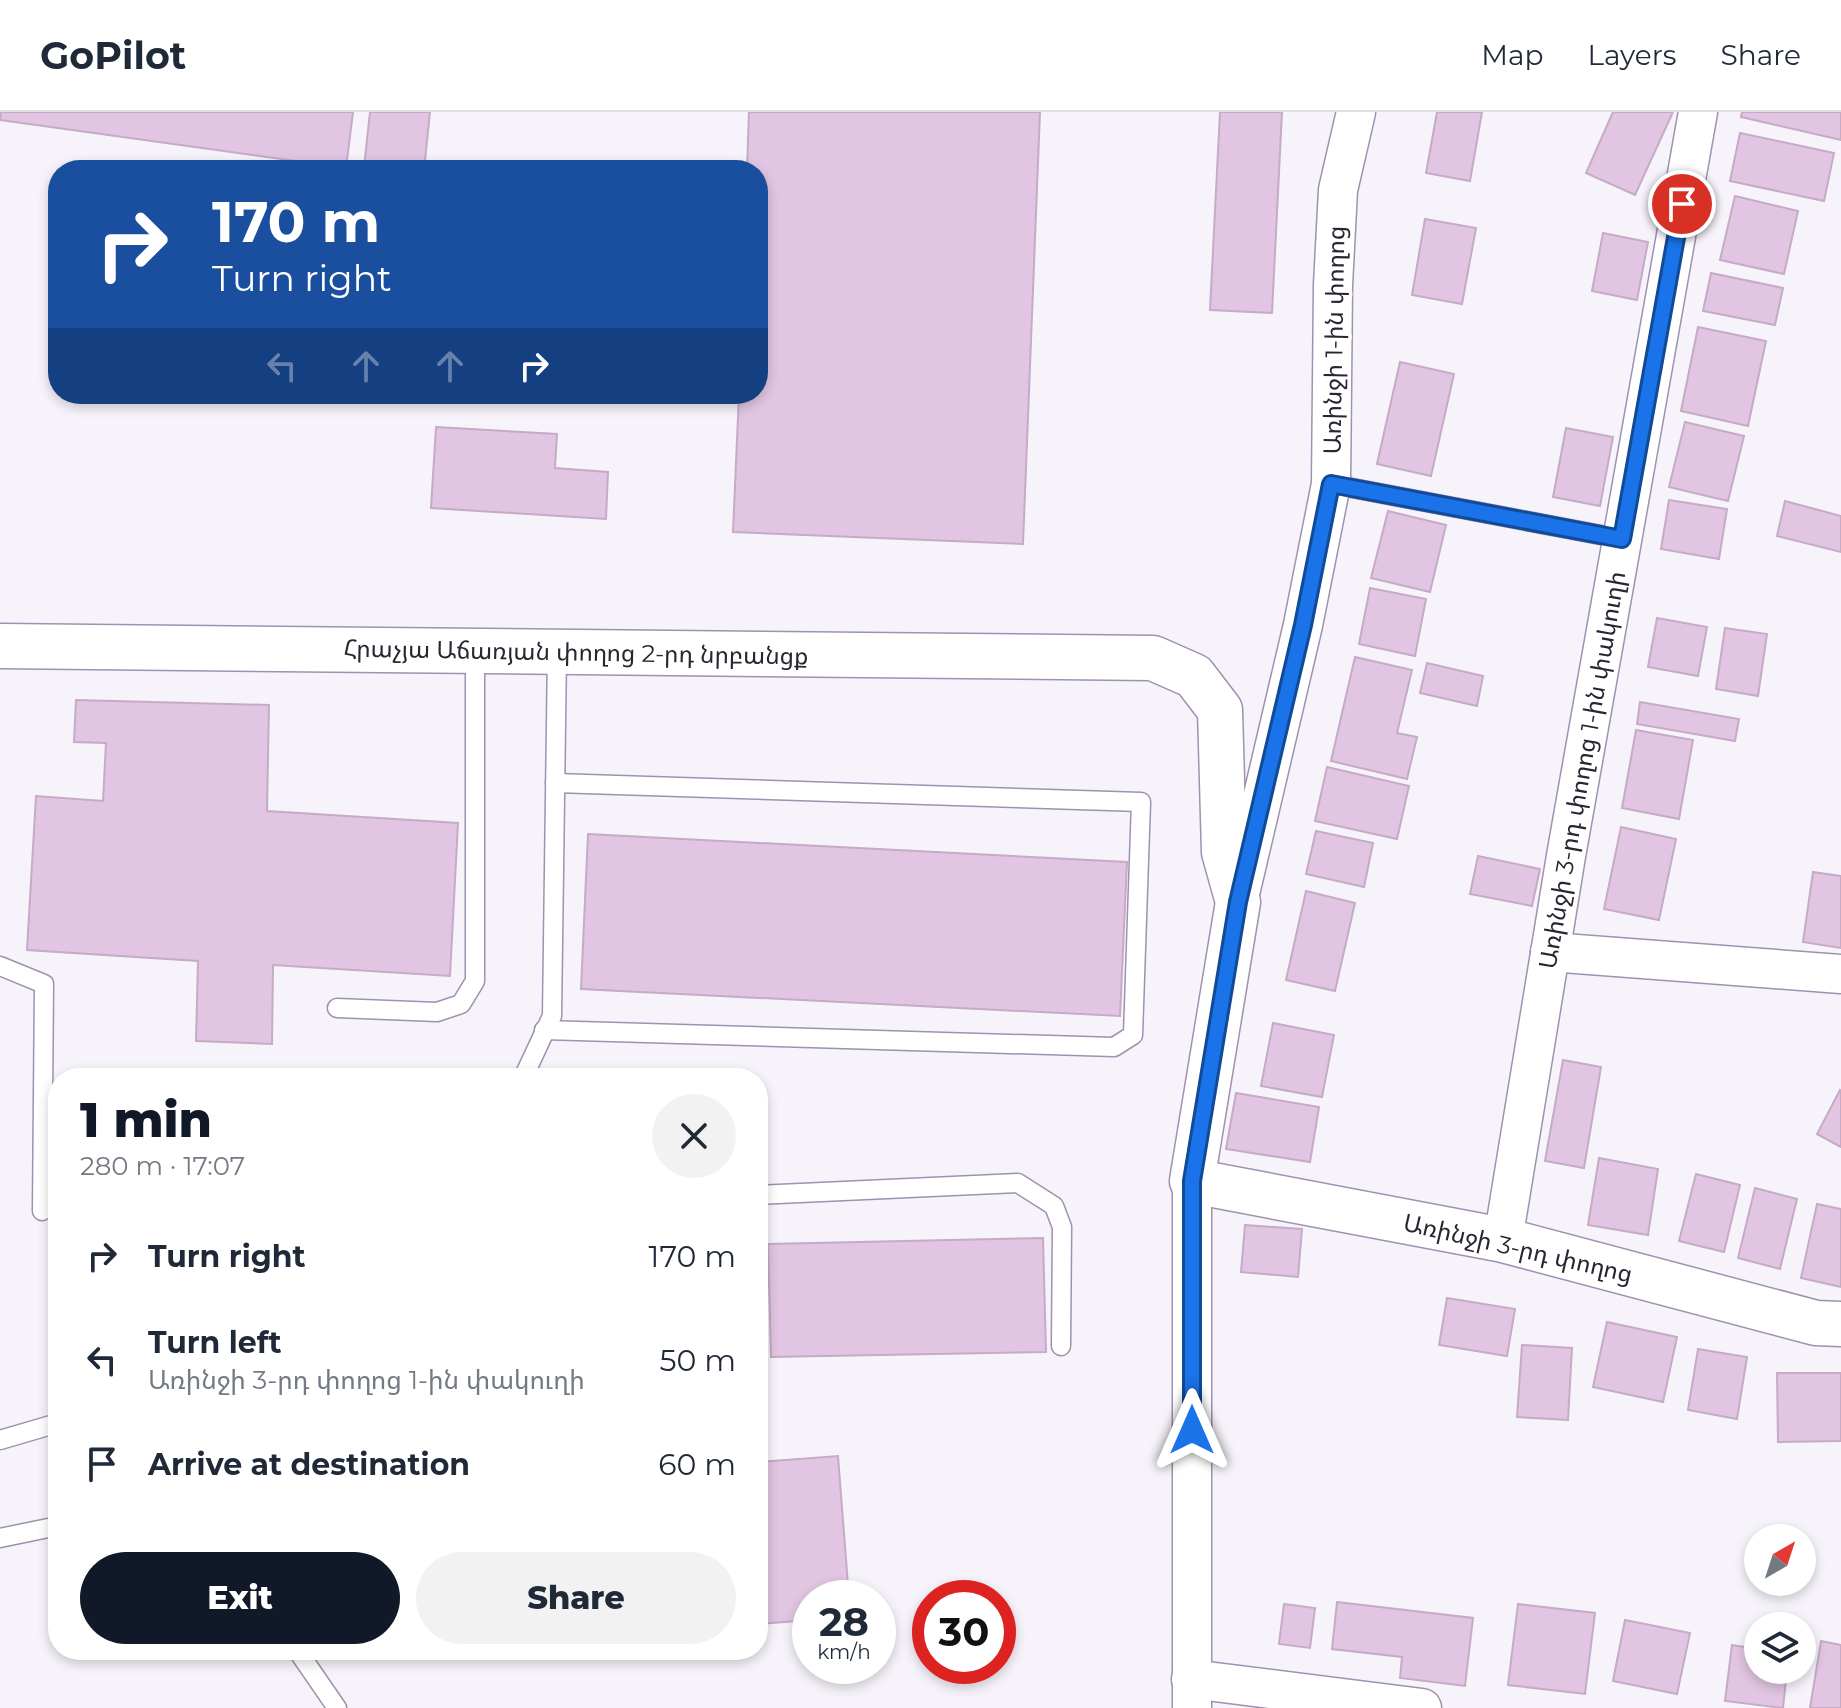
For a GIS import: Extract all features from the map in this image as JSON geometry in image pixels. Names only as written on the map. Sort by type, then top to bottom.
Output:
[{"type":"street","name":"Առինջի 1-ին փողոց","points":[[1192,1693],[1192,1181],[1238,902],[1303,625],[1331,484],[1333,285],[1338,190],[1356,112]]},
{"type":"street","name":"Առինջի 3-րդ փողոց 1-ին փակուղի","points":[[1503,1240],[1550,952],[1698,112]]},
{"type":"street","name":"Հրաչյա Աճառյան փողոց 2-րդ նրբանցք","points":[[0,646],[1153,658],[1194,676],[1220,710],[1224,852],[1238,902]]},
{"type":"street","points":[[1550,952],[1841,974]]},
{"type":"street","name":"Առինջի 3-րդ փողոց","points":[[1192,1181],[1503,1240],[1816,1323],[1841,1324]]},
{"type":"street","points":[[1192,1693],[1422,1708]]},
{"type":"lane","points":[[1331,484],[1622,539]]},
{"type":"lane","points":[[337,1008],[437,1012],[461,1004],[475,981],[475,651]]},
{"type":"lane","points":[[527,1068],[552,1016],[557,652]]},
{"type":"lane","points":[[544,1030],[1114,1047],[1133,1035],[1141,802],[555,783]]},
{"type":"lane","points":[[0,966],[44,984],[42,1211]]},
{"type":"lane","points":[[768,1195],[1018,1183],[1054,1206],[1062,1227],[1061,1346]]},
{"type":"lane","points":[[0,1440],[48,1426]]},
{"type":"lane","points":[[0,1538],[48,1528]]},
{"type":"lane","points":[[304,1660],[337,1708]]},
{"type":"building","points":[[1,112],[353,112],[347,160],[288,160],[0,120]]},
{"type":"building","points":[[370,112],[430,112],[425,160],[365,160]]},
{"type":"building","points":[[749,112],[1040,112],[1023,544],[733,532],[739,404],[768,404],[768,160],[747,160]]},
{"type":"building","points":[[1220,112],[1282,112],[1272,313],[1210,310]]},
{"type":"building","points":[[1437,112],[1482,112],[1470,181],[1426,173]]},
{"type":"building","points":[[1613,112],[1673,112],[1635,195],[1586,173]]},
{"type":"building","points":[[1742,112],[1841,112],[1841,140],[1741,117]]},
{"type":"building","points":[[1740,133],[1834,153],[1824,201],[1730,181]]},
{"type":"building","points":[[1735,196],[1798,211],[1784,274],[1720,260]]},
{"type":"building","points":[[1425,219],[1476,228],[1462,304],[1412,295]]},
{"type":"building","points":[[1603,233],[1648,242],[1637,300],[1592,291]]},
{"type":"building","points":[[1711,273],[1783,288],[1775,325],[1703,311]]},
{"type":"building","points":[[1698,327],[1766,341],[1748,426],[1681,411]]},
{"type":"building","points":[[1400,362],[1454,374],[1431,476],[1377,464]]},
{"type":"building","points":[[1685,422],[1744,436],[1728,501],[1669,487]]},
{"type":"building","points":[[436,427],[557,434],[555,468],[608,472],[606,519],[431,508]]},
{"type":"building","points":[[1566,428],[1613,437],[1600,506],[1553,497]]},
{"type":"building","points":[[1669,500],[1727,509],[1719,559],[1661,549]]},
{"type":"building","points":[[1785,501],[1841,516],[1841,552],[1777,536]]},
{"type":"building","points":[[1388,511],[1446,525],[1430,592],[1371,578]]},
{"type":"building","points":[[1370,588],[1426,599],[1415,656],[1359,644]]},
{"type":"building","points":[[1657,618],[1707,627],[1698,676],[1648,667]]},
{"type":"building","points":[[1725,628],[1767,634],[1758,696],[1716,689]]},
{"type":"building","points":[[1355,657],[1412,670],[1397,733],[1417,737],[1407,779],[1331,761]]},
{"type":"building","points":[[1427,663],[1483,676],[1477,706],[1420,693]]},
{"type":"building","points":[[76,700],[269,705],[267,811],[458,823],[450,976],[273,965],[272,1044],[196,1041],[198,961],[27,950],[36,796],[103,801],[106,743],[74,742]]},
{"type":"building","points":[[1640,702],[1739,719],[1735,741],[1637,724]]},
{"type":"building","points":[[1636,730],[1693,740],[1679,819],[1622,808]]},
{"type":"building","points":[[1327,767],[1409,786],[1397,839],[1315,821]]},
{"type":"building","points":[[1621,827],[1676,839],[1659,920],[1604,909]]},
{"type":"building","points":[[1316,831],[1373,843],[1364,887],[1306,874]]},
{"type":"building","points":[[588,834],[1127,862],[1120,1016],[581,989]]},
{"type":"building","points":[[1478,856],[1540,869],[1532,906],[1470,894]]},
{"type":"building","points":[[1813,872],[1841,876],[1841,948],[1803,942]]},
{"type":"building","points":[[1306,891],[1355,903],[1335,991],[1286,980]]},
{"type":"building","points":[[1273,1023],[1334,1035],[1322,1097],[1261,1086]]},
{"type":"building","points":[[1563,1060],[1601,1067],[1584,1168],[1545,1161]]},
{"type":"building","points":[[1841,1091],[1841,1147],[1817,1134]]},
{"type":"building","points":[[1236,1093],[1319,1107],[1310,1162],[1226,1149]]},
{"type":"building","points":[[1599,1158],[1658,1169],[1648,1235],[1588,1225]]},
{"type":"building","points":[[1696,1174],[1740,1185],[1724,1252],[1679,1241]]},
{"type":"building","points":[[1755,1188],[1797,1199],[1780,1269],[1738,1258]]},
{"type":"building","points":[[1817,1204],[1841,1209],[1841,1287],[1801,1278]]},
{"type":"building","points":[[1245,1225],[1302,1229],[1298,1277],[1241,1272]]},
{"type":"building","points":[[1043,1238],[1046,1352],[771,1357],[768,1244]]},
{"type":"building","points":[[1447,1298],[1515,1309],[1507,1356],[1439,1345]]},
{"type":"building","points":[[1607,1322],[1677,1337],[1663,1402],[1593,1387]]},
{"type":"building","points":[[1522,1345],[1572,1348],[1568,1420],[1517,1417]]},
{"type":"building","points":[[1698,1349],[1747,1357],[1737,1419],[1688,1410]]},
{"type":"building","points":[[1777,1373],[1841,1373],[1841,1441],[1778,1442]]},
{"type":"building","points":[[838,1456],[848,1580],[792,1580],[792,1621],[768,1623],[768,1461]]},
{"type":"building","points":[[1337,1602],[1473,1618],[1465,1686],[1400,1678],[1402,1657],[1332,1649]]},
{"type":"building","points":[[1284,1604],[1315,1608],[1310,1648],[1279,1644]]},
{"type":"building","points":[[1518,1604],[1595,1613],[1585,1694],[1508,1685]]},
{"type":"building","points":[[1625,1620],[1690,1633],[1677,1694],[1613,1681]]},
{"type":"building","points":[[1821,1641],[1841,1645],[1841,1708],[1810,1708]]},
{"type":"building","points":[[1732,1645],[1744,1647],[1744,1684],[1786,1684],[1783,1708],[1725,1701]]},
{"type":"route","points":[[1192,1430],[1192,1181],[1238,902],[1303,625],[1331,484],[1622,539],[1682,204]]}]
